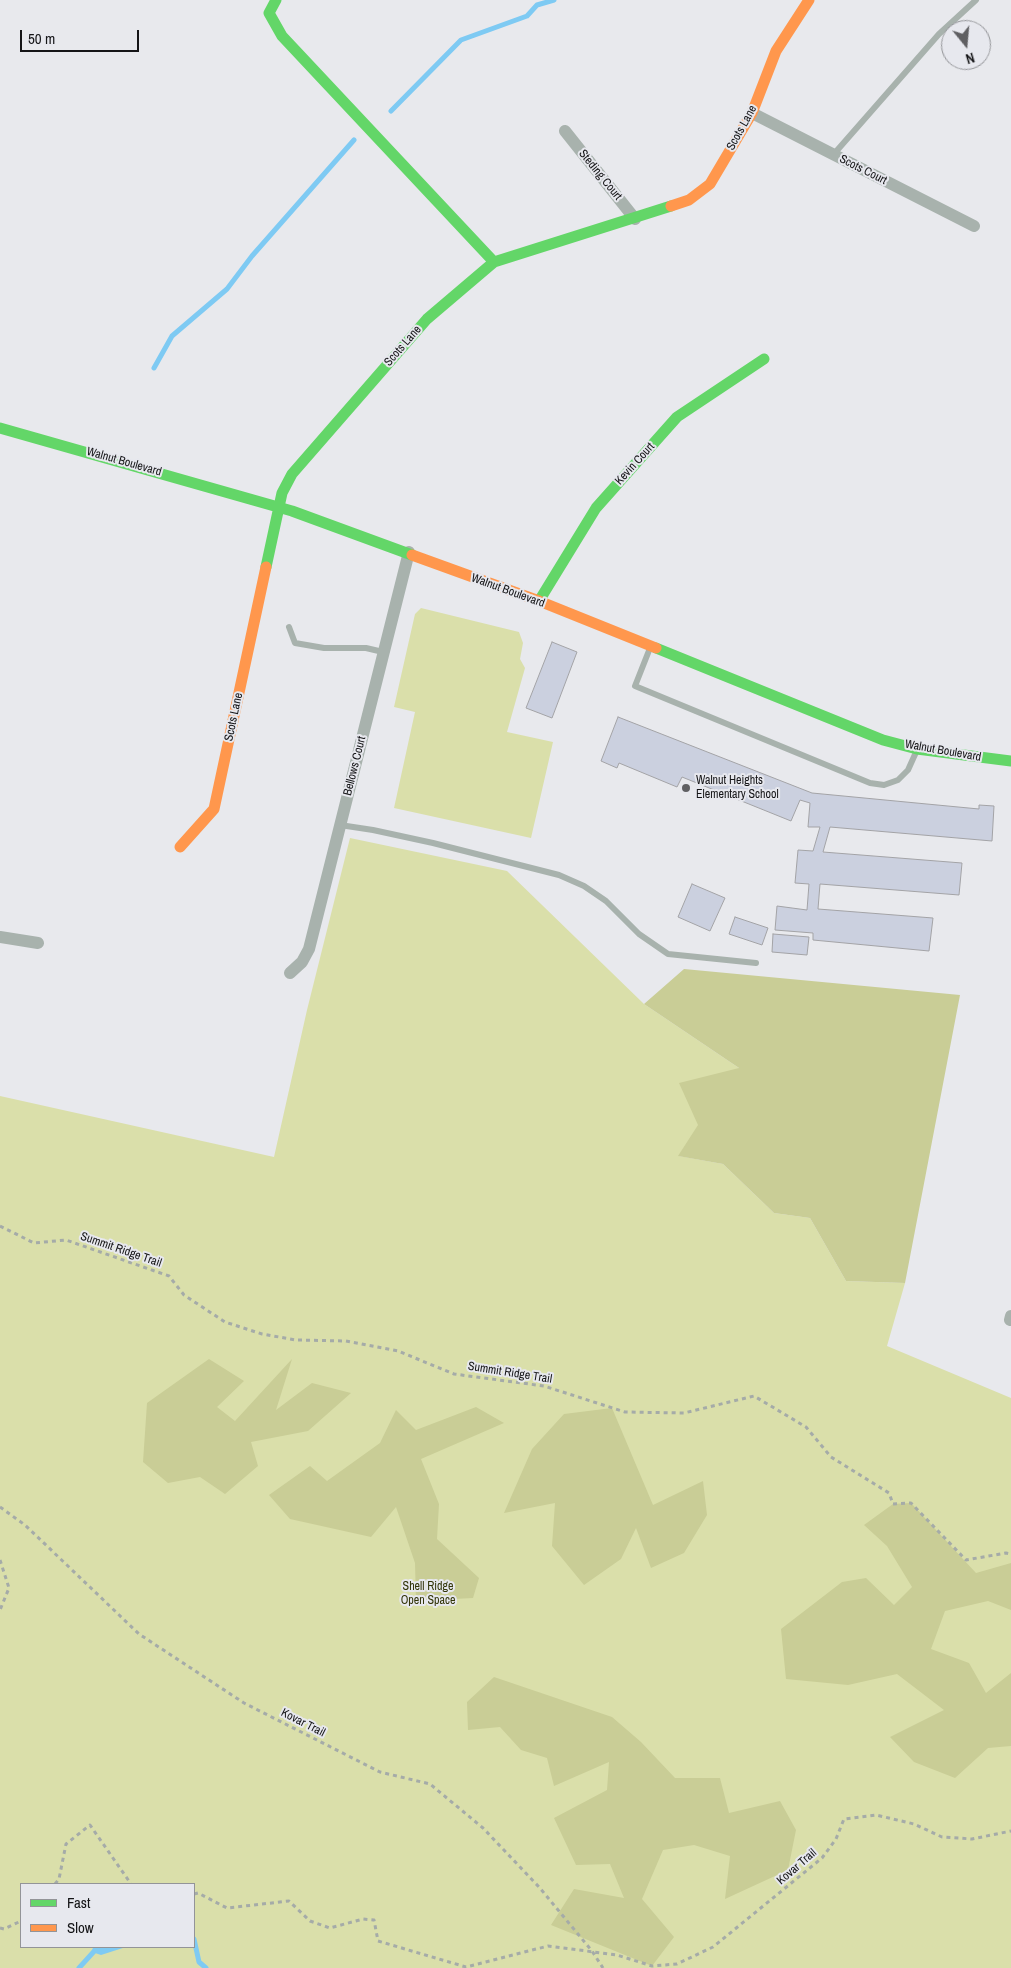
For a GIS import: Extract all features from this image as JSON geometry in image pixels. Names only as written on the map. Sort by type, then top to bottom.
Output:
[{"type":"street","points":[[276,0],[269,14],[282,36],[494,262]]},
{"type":"street","name":"Scots Lane","points":[[180,847],[214,809],[282,493],[292,474],[420,326],[494,262],[545,244],[635,219],[689,200],[710,184],[752,114],[776,50],[809,0]]},
{"type":"street","name":"Scots Court","points":[[752,114],[974,226]]},
{"type":"street","name":"Steding Court","points":[[565,131],[635,219]]},
{"type":"street","name":"Kevin Court","points":[[539,601],[596,508],[677,417],[764,359]]},
{"type":"street","name":"Walnut Boulevard","points":[[0,428],[279,506],[539,601],[883,740],[917,749],[1011,761]]},
{"type":"street","name":"Bellows Court","points":[[290,973],[302,962],[309,949],[408,552]]},
{"type":"street","points":[[0,937],[38,943]]},
{"type":"lane","points":[[833,155],[939,34],[976,0]]},
{"type":"lane","points":[[289,627],[295,643],[324,648],[366,648],[383,652]]},
{"type":"lane","points":[[650,647],[635,686],[870,783],[884,785],[898,780],[908,770],[917,749]]},
{"type":"lane","points":[[340,825],[433,843],[559,875],[584,886],[606,901],[639,934],[668,954],[756,963]]},
{"type":"path","name":"Summit Ridge Trail","points":[[0,1226],[34,1243],[66,1240],[169,1276],[184,1295],[225,1322],[262,1334],[296,1340],[346,1341],[398,1351],[454,1374],[544,1386],[625,1412],[684,1413],[754,1396],[806,1427],[831,1457],[889,1493],[893,1504],[911,1503],[966,1560],[1006,1553],[1011,1554]]},
{"type":"path","name":"Kovar Trail","points":[[0,1507],[25,1525],[139,1634],[244,1703],[380,1772],[430,1784],[483,1828],[539,1887],[592,1951]]},
{"type":"path","points":[[0,1560],[9,1588],[0,1610]]},
{"type":"path","name":"Kovar Trail","points":[[195,1894],[198,1892],[227,1908],[288,1900],[310,1921],[330,1928],[363,1919],[374,1920],[378,1940],[466,1967],[548,1946],[617,1955],[652,1966],[677,1964],[713,1947],[822,1858],[836,1839],[844,1819],[876,1815],[914,1824],[942,1837],[972,1839],[1011,1830]]},
{"type":"path","points":[[56,1883],[60,1879],[66,1844],[90,1825],[130,1883]]},
{"type":"path","points":[[0,1928],[4,1929],[20,1921]]},
{"type":"path","points":[[592,1951],[603,1968]]},
{"type":"green space","points":[[421,608],[519,632],[523,643],[520,659],[525,668],[507,732],[553,742],[531,838],[394,808],[415,712],[394,707],[415,614]]},
{"type":"green space","name":"Shell Ridge Open Space","points":[[350,838],[507,871],[644,1004],[739,1068],[679,1156],[723,1164],[774,1213],[810,1218],[846,1281],[905,1283],[887,1346],[1011,1398],[1011,1968],[0,1968],[0,1096],[274,1157],[307,1010]]},
{"type":"green space","points":[[684,969],[960,995],[905,1283],[846,1281],[810,1218],[774,1213],[723,1164],[678,1156],[698,1125],[679,1083],[739,1068],[644,1004]]},
{"type":"green space","points":[[209,1359],[244,1381],[217,1407],[235,1421],[292,1359],[276,1410],[312,1383],[351,1393],[308,1431],[251,1442],[258,1466],[225,1494],[200,1477],[168,1483],[143,1462],[147,1403]]},
{"type":"green space","points":[[476,1407],[504,1423],[421,1459],[439,1504],[437,1539],[479,1578],[473,1598],[416,1601],[415,1563],[396,1507],[371,1537],[290,1519],[269,1495],[310,1466],[327,1481],[380,1443],[396,1410],[416,1430]]},
{"type":"green space","points":[[612,1408],[653,1505],[703,1481],[707,1515],[684,1553],[651,1568],[636,1528],[621,1559],[584,1585],[552,1546],[555,1503],[504,1513],[532,1449],[564,1414]]},
{"type":"green space","points":[[911,1503],[976,1573],[1011,1563],[1011,1610],[988,1601],[945,1611],[931,1649],[969,1663],[986,1693],[1011,1673],[1011,1746],[988,1748],[955,1778],[914,1762],[890,1737],[944,1710],[897,1674],[848,1685],[786,1679],[781,1629],[842,1582],[866,1578],[894,1605],[912,1587],[887,1546],[864,1525],[893,1504]]},
{"type":"green space","points":[[494,1677],[612,1717],[641,1742],[675,1778],[720,1778],[729,1813],[780,1801],[796,1830],[788,1870],[725,1899],[730,1856],[694,1845],[663,1850],[642,1899],[674,1937],[652,1966],[551,1925],[574,1889],[624,1898],[610,1864],[576,1865],[554,1818],[607,1790],[609,1762],[554,1786],[547,1758],[521,1750],[500,1727],[468,1730],[467,1702]]},
{"type":"water","points":[[93,1948],[123,1948],[101,1955],[92,1952]]},
{"type":"building","points":[[552,642],[577,652],[552,718],[526,708]]},
{"type":"building","points":[[618,717],[812,793],[979,809],[979,805],[994,806],[992,841],[830,827],[823,852],[962,863],[959,895],[820,884],[818,909],[933,918],[929,951],[813,940],[813,933],[775,930],[777,906],[807,910],[809,884],[795,883],[798,850],[813,851],[820,827],[808,827],[810,803],[800,800],[791,821],[682,777],[677,787],[619,763],[617,768],[601,761]]},
{"type":"building","points":[[692,884],[725,898],[710,931],[678,917]]},
{"type":"building","points":[[735,917],[768,928],[762,945],[729,934]]},
{"type":"building","points":[[773,934],[809,937],[807,955],[772,952]]},
{"type":"waterway","points":[[391,111],[461,40],[527,16],[537,5],[554,0]]},
{"type":"waterway","points":[[154,368],[172,336],[227,289],[252,256],[354,140]]},
{"type":"waterway","points":[[195,1944],[199,1962],[206,1968]]},
{"type":"waterway","points":[[79,1968],[97,1948]]},
{"type":"traffic: fast","points":[[276,0],[269,13],[282,36],[494,262]]},
{"type":"traffic: fast","points":[[266,567],[282,493],[292,474],[427,319],[494,262],[671,206]]},
{"type":"traffic: fast","points":[[539,601],[596,508],[677,417],[764,359]]},
{"type":"traffic: fast","points":[[0,428],[292,511],[412,555]]},
{"type":"traffic: fast","points":[[656,648],[883,740],[917,749],[1011,761]]},
{"type":"traffic: slow","points":[[671,206],[689,200],[710,184],[752,113],[776,51],[809,0]]},
{"type":"traffic: slow","points":[[412,555],[539,601],[656,648]]},
{"type":"traffic: slow","points":[[180,847],[214,809],[266,567]]},
{"type":"place","name":"Walnut Heights Elementary School","points":[[686,788]]}]
